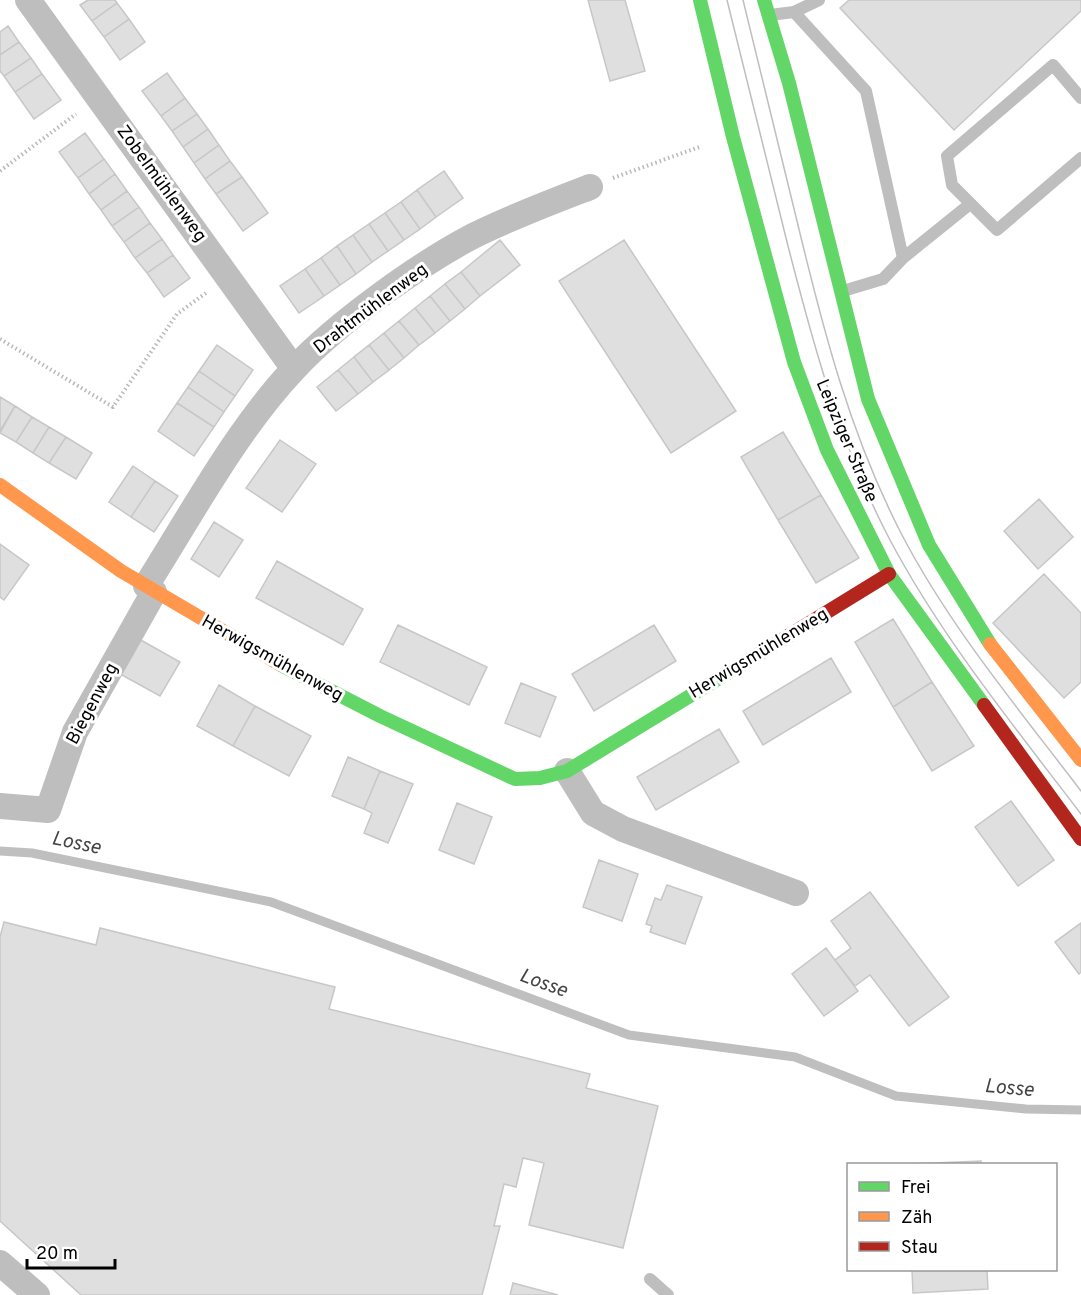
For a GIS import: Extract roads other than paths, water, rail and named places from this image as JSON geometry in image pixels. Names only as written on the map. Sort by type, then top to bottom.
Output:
[{"type":"main road","name":"Leipziger Straße","points":[[700,0],[794,362],[827,450],[889,574],[1081,839]]},
{"type":"main road","name":"Leipziger Straße","points":[[764,0],[789,83],[868,399],[929,545],[981,633],[1081,760]]},
{"type":"main road","name":"Herwigsmühlenweg","points":[[0,485],[150,589],[285,669],[515,779],[540,778],[567,771],[889,574]]},
{"type":"street","name":"Zobelmühlenweg","points":[[28,0],[294,369]]},
{"type":"street","name":"Drahtmühlenweg","points":[[150,589],[253,418],[294,369],[353,318],[404,280],[472,237],[590,187]]},
{"type":"street","name":"Biegenweg","points":[[0,806],[48,810],[75,732],[150,589]]},
{"type":"street","points":[[567,771],[593,813],[623,829],[796,893]]},
{"type":"street","points":[[0,1263],[37,1295]]},
{"type":"lane","points":[[769,15],[794,12],[819,0]]},
{"type":"lane","points":[[794,12],[866,91],[903,258]]},
{"type":"lane","points":[[1081,98],[1053,65],[947,156],[952,185],[997,230],[1081,158]]},
{"type":"lane","points":[[842,292],[883,279],[903,258],[970,204]]},
{"type":"lane","points":[[650,1279],[668,1295]]},
{"type":"waterway","name":"Losse","points":[[0,851],[32,853],[271,902],[629,1035],[795,1057],[896,1096],[1026,1109],[1081,1110]]},
{"type":"tram line","points":[[727,0],[808,321],[830,396],[857,469],[890,540],[932,612],[980,681],[1081,814]]},
{"type":"tram line","points":[[743,0],[828,341],[867,459],[902,535],[941,602],[1009,698],[1081,791]]}]
